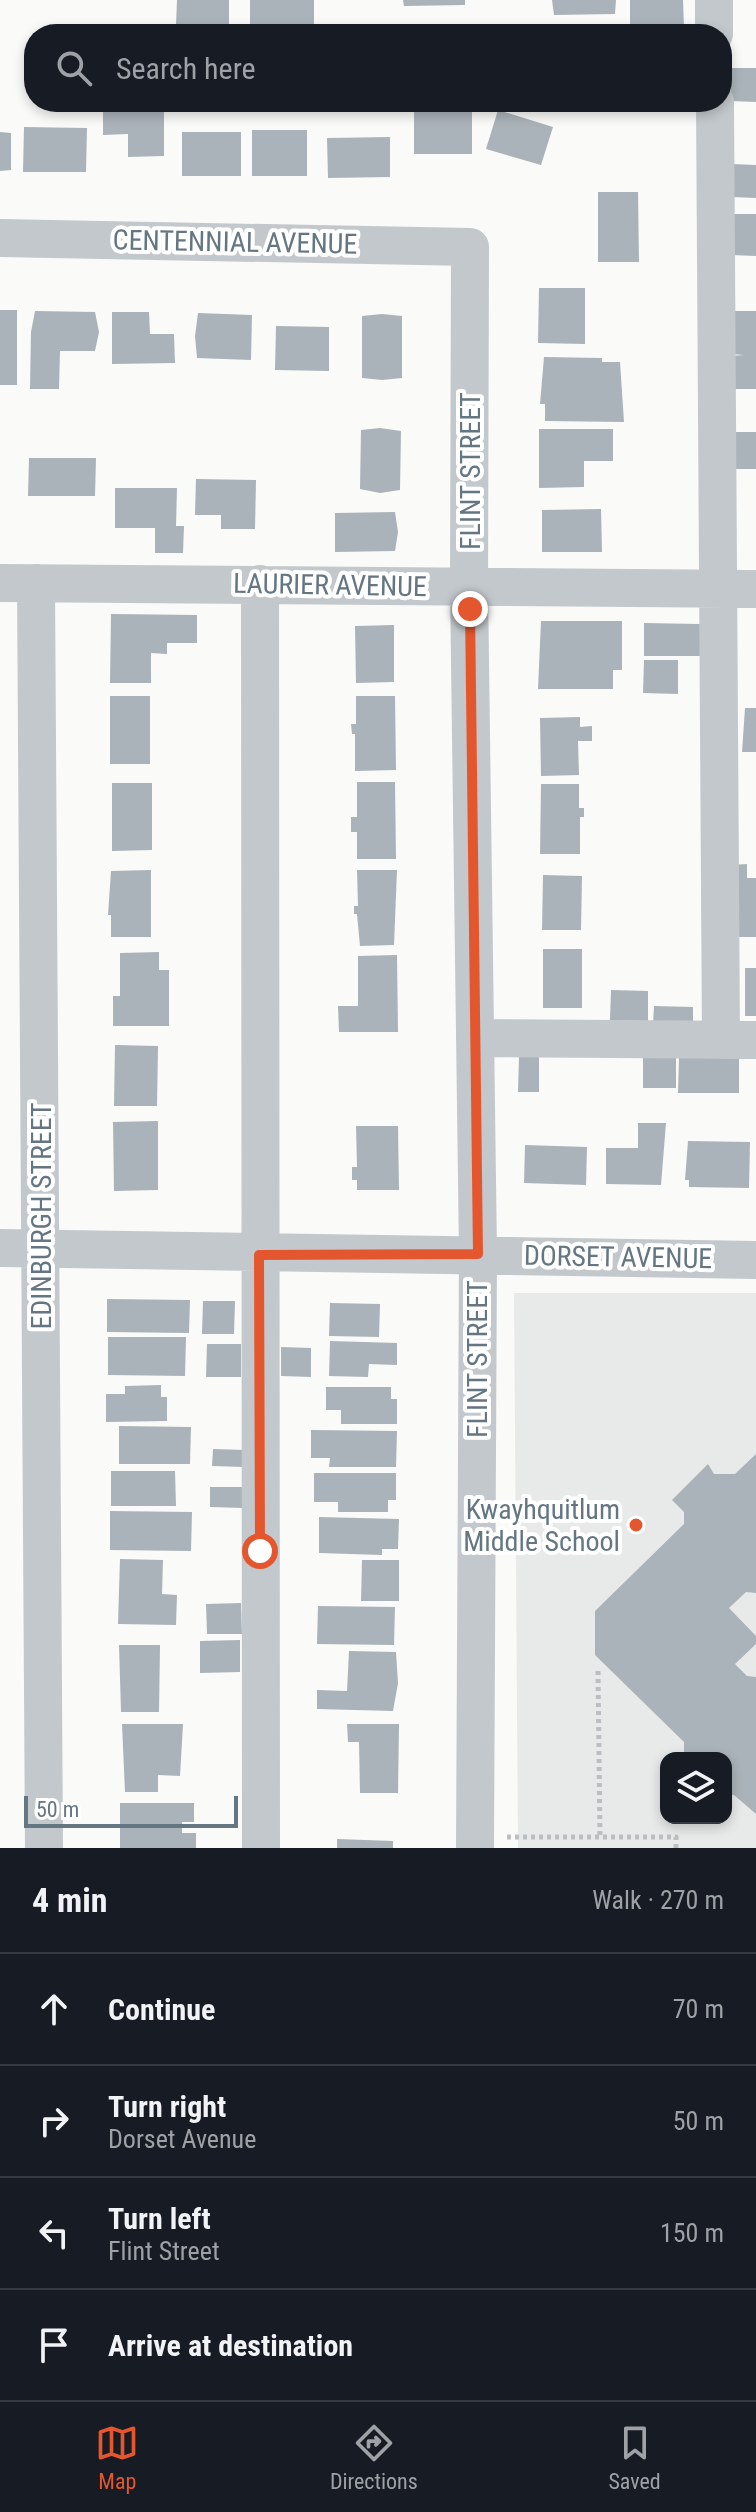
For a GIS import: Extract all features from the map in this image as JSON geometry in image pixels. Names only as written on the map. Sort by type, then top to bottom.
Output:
[{"type":"street","points":[[714,0],[714,24]]},
{"type":"street","points":[[475,1038],[739,1040],[718,588],[715,112]]},
{"type":"street","name":"CENTENNIAL AVENUE","points":[[0,238],[470,247]]},
{"type":"street","name":"FLINT STREET","points":[[470,247],[469,587],[488,1842]]},
{"type":"street","name":"LAURIER AVENUE","points":[[18,583],[756,589]]},
{"type":"street","name":"EDINBURGH STREET","points":[[18,583],[42,1248],[44,1848]]},
{"type":"street","points":[[260,584],[261,1848]]},
{"type":"street","name":"DORSET AVENUE","points":[[0,1248],[259,1255],[478,1254],[756,1260]]},
{"type":"path","points":[[598,1671],[600,1837]]},
{"type":"path","points":[[488,1842],[676,1837],[676,1848]]},
{"type":"shaded area","name":"Kwayhquitlum Middle School","points":[[514,1293],[756,1293],[756,1848],[518,1848]]},
{"type":"building","points":[[177,0],[229,0],[229,24],[176,24]]},
{"type":"building","points":[[250,0],[314,0],[314,24],[250,24]]},
{"type":"building","points":[[403,0],[465,0],[465,5],[404,6]]},
{"type":"building","points":[[552,0],[616,0],[615,14],[554,15]]},
{"type":"building","points":[[630,0],[683,0],[684,24],[630,24]]},
{"type":"building","points":[[732,68],[756,68],[756,102],[732,101]]},
{"type":"building","points":[[103,112],[164,112],[164,156],[128,157],[128,134],[103,135]]},
{"type":"building","points":[[414,112],[472,112],[472,154],[414,154]]},
{"type":"building","points":[[497,112],[553,127],[541,165],[486,149]]},
{"type":"building","points":[[24,127],[87,128],[86,172],[23,172]]},
{"type":"building","points":[[252,130],[307,130],[307,176],[252,176]]},
{"type":"building","points":[[0,132],[11,133],[11,170],[0,171]]},
{"type":"building","points":[[182,132],[241,132],[241,176],[182,176]]},
{"type":"building","points":[[390,137],[390,177],[328,178],[327,138]]},
{"type":"building","points":[[732,164],[756,165],[756,198],[731,197]]},
{"type":"building","points":[[598,192],[638,192],[639,262],[598,262]]},
{"type":"building","points":[[731,214],[756,214],[756,256],[731,255]]},
{"type":"building","points":[[539,288],[585,288],[585,344],[538,343]]},
{"type":"building","points":[[0,310],[17,310],[17,385],[0,385]]},
{"type":"building","points":[[35,311],[95,312],[99,332],[95,351],[60,351],[59,389],[30,389],[31,332]]},
{"type":"building","points":[[731,311],[756,311],[756,389],[731,389],[730,356],[744,355],[730,354]]},
{"type":"building","points":[[112,312],[149,312],[150,334],[174,334],[175,363],[112,364]]},
{"type":"building","points":[[198,313],[252,315],[251,360],[197,358],[195,336]]},
{"type":"building","points":[[362,316],[402,316],[402,378],[362,378]]},
{"type":"building","points":[[276,326],[329,327],[329,371],[275,370]]},
{"type":"building","points":[[544,357],[602,358],[602,362],[620,362],[624,422],[545,421],[545,404],[540,404]]},
{"type":"building","points":[[380,428],[401,431],[400,490],[380,493],[360,489],[361,430]]},
{"type":"building","points":[[539,429],[613,429],[613,461],[584,461],[584,487],[539,488]]},
{"type":"building","points":[[733,432],[756,432],[756,469],[733,469]]},
{"type":"building","points":[[29,458],[96,458],[95,496],[28,496]]},
{"type":"building","points":[[196,479],[256,480],[255,529],[221,529],[221,515],[195,515]]},
{"type":"building","points":[[115,488],[177,488],[176,526],[184,526],[183,553],[155,553],[155,528],[115,528]]},
{"type":"building","points":[[601,509],[602,552],[542,552],[542,510]]},
{"type":"building","points":[[395,512],[398,532],[395,551],[335,552],[335,513]]},
{"type":"building","points":[[111,614],[197,615],[197,643],[167,643],[167,654],[151,653],[151,683],[110,683]]},
{"type":"building","points":[[541,621],[622,621],[622,670],[613,670],[613,689],[538,689]]},
{"type":"building","points":[[644,623],[700,624],[700,656],[644,656]]},
{"type":"building","points":[[394,625],[394,682],[356,683],[355,626]]},
{"type":"building","points":[[644,660],[678,660],[678,694],[643,693]]},
{"type":"building","points":[[110,696],[150,696],[150,764],[110,764]]},
{"type":"building","points":[[356,696],[395,696],[396,770],[355,771],[355,734],[352,734],[351,724],[356,724]]},
{"type":"building","points":[[745,708],[756,708],[756,752],[742,752]]},
{"type":"building","points":[[580,717],[580,727],[592,726],[592,741],[578,741],[579,775],[541,776],[540,718]]},
{"type":"building","points":[[357,782],[395,782],[396,859],[357,859],[357,832],[351,832],[351,817],[357,817]]},
{"type":"building","points":[[112,783],[152,783],[152,850],[112,851]]},
{"type":"building","points":[[541,784],[579,784],[579,808],[584,808],[584,817],[580,817],[580,854],[540,854]]},
{"type":"building","points":[[747,864],[747,878],[756,878],[756,937],[733,937],[732,865]]},
{"type":"building","points":[[151,870],[151,937],[111,937],[111,915],[108,915],[111,871]]},
{"type":"building","points":[[357,870],[397,870],[394,945],[360,946],[357,914],[354,914],[354,906],[358,906]]},
{"type":"building","points":[[543,875],[582,876],[581,930],[542,930]]},
{"type":"building","points":[[543,949],[582,949],[582,1008],[543,1008]]},
{"type":"building","points":[[159,952],[159,970],[169,970],[169,1026],[113,1026],[113,996],[120,996],[120,953]]},
{"type":"building","points":[[397,955],[398,1032],[339,1032],[338,1006],[358,1006],[358,956]]},
{"type":"building","points":[[745,968],[756,968],[756,1016],[745,1016]]},
{"type":"building","points":[[611,990],[648,991],[648,1021],[610,1020]]},
{"type":"building","points":[[654,1006],[693,1007],[693,1025],[653,1024]]},
{"type":"building","points":[[115,1045],[158,1046],[157,1106],[114,1106]]},
{"type":"building","points":[[643,1056],[676,1056],[676,1088],[643,1088]]},
{"type":"building","points":[[519,1057],[539,1057],[539,1092],[518,1092]]},
{"type":"building","points":[[679,1057],[739,1057],[739,1093],[678,1093]]},
{"type":"building","points":[[158,1121],[158,1190],[114,1191],[113,1122]]},
{"type":"building","points":[[638,1123],[666,1123],[661,1185],[606,1184],[606,1148],[638,1148]]},
{"type":"building","points":[[356,1126],[398,1126],[399,1190],[357,1190],[357,1180],[352,1180],[352,1167],[357,1167]]},
{"type":"building","points":[[688,1141],[750,1142],[749,1188],[689,1187],[689,1180],[685,1180]]},
{"type":"building","points":[[525,1145],[587,1147],[586,1185],[524,1183]]},
{"type":"building","points":[[107,1299],[190,1300],[189,1333],[107,1332]]},
{"type":"building","points":[[203,1301],[235,1301],[234,1334],[202,1334]]},
{"type":"building","points":[[330,1303],[380,1304],[379,1337],[329,1336]]},
{"type":"building","points":[[108,1337],[186,1337],[185,1376],[108,1375]]},
{"type":"building","points":[[330,1341],[397,1343],[397,1365],[369,1364],[368,1377],[329,1376]]},
{"type":"building","points":[[207,1344],[241,1344],[241,1377],[206,1377]]},
{"type":"building","points":[[281,1347],[311,1348],[311,1377],[281,1376]]},
{"type":"building","points":[[161,1385],[161,1397],[167,1397],[167,1421],[106,1422],[106,1394],[125,1394],[125,1386]]},
{"type":"building","points":[[326,1387],[391,1387],[391,1399],[397,1399],[397,1424],[341,1424],[341,1410],[326,1410]]},
{"type":"building","points":[[119,1426],[191,1427],[190,1464],[119,1464]]},
{"type":"building","points":[[311,1430],[397,1431],[396,1467],[329,1467],[330,1458],[311,1458]]},
{"type":"building","points":[[213,1449],[245,1450],[244,1467],[212,1466]]},
{"type":"building","points":[[756,1454],[756,1593],[746,1592],[729,1608],[756,1636],[756,1644],[735,1664],[747,1676],[756,1677],[756,1814],[732,1795],[732,1752],[684,1752],[684,1742],[595,1655],[595,1611],[684,1524],[684,1512],[672,1500],[708,1464],[714,1474],[735,1474]]},
{"type":"building","points":[[111,1471],[175,1471],[176,1506],[111,1506]]},
{"type":"building","points":[[314,1473],[396,1473],[396,1500],[388,1500],[388,1512],[338,1512],[338,1502],[314,1502]]},
{"type":"building","points":[[210,1487],[243,1487],[243,1508],[210,1507]]},
{"type":"building","points":[[110,1511],[192,1512],[191,1551],[110,1550]]},
{"type":"building","points":[[319,1517],[399,1519],[398,1549],[382,1549],[382,1555],[319,1553]]},
{"type":"building","points":[[120,1559],[163,1560],[162,1594],[177,1595],[176,1625],[118,1624]]},
{"type":"building","points":[[362,1560],[399,1560],[399,1601],[361,1601]]},
{"type":"building","points":[[241,1603],[242,1634],[207,1634],[206,1604]]},
{"type":"building","points":[[318,1606],[395,1607],[394,1645],[317,1644]]},
{"type":"building","points":[[240,1640],[240,1672],[200,1673],[200,1641]]},
{"type":"building","points":[[119,1645],[160,1645],[159,1712],[121,1712]]},
{"type":"building","points":[[349,1651],[396,1652],[398,1683],[393,1711],[317,1709],[317,1690],[347,1691]]},
{"type":"building","points":[[122,1724],[183,1724],[180,1776],[158,1775],[158,1792],[125,1792]]},
{"type":"building","points":[[347,1724],[399,1724],[398,1793],[360,1793],[359,1742],[348,1742]]},
{"type":"building","points":[[120,1803],[194,1803],[194,1822],[182,1822],[182,1833],[196,1833],[196,1848],[120,1848]]},
{"type":"building","points":[[337,1839],[393,1841],[393,1848],[337,1848]]},
{"type":"place","name":"Kwayhquitlum Middle School","points":[[636,1525]]},
{"type":"route","points":[[260,1551],[259,1255],[478,1254],[470,609]]}]
